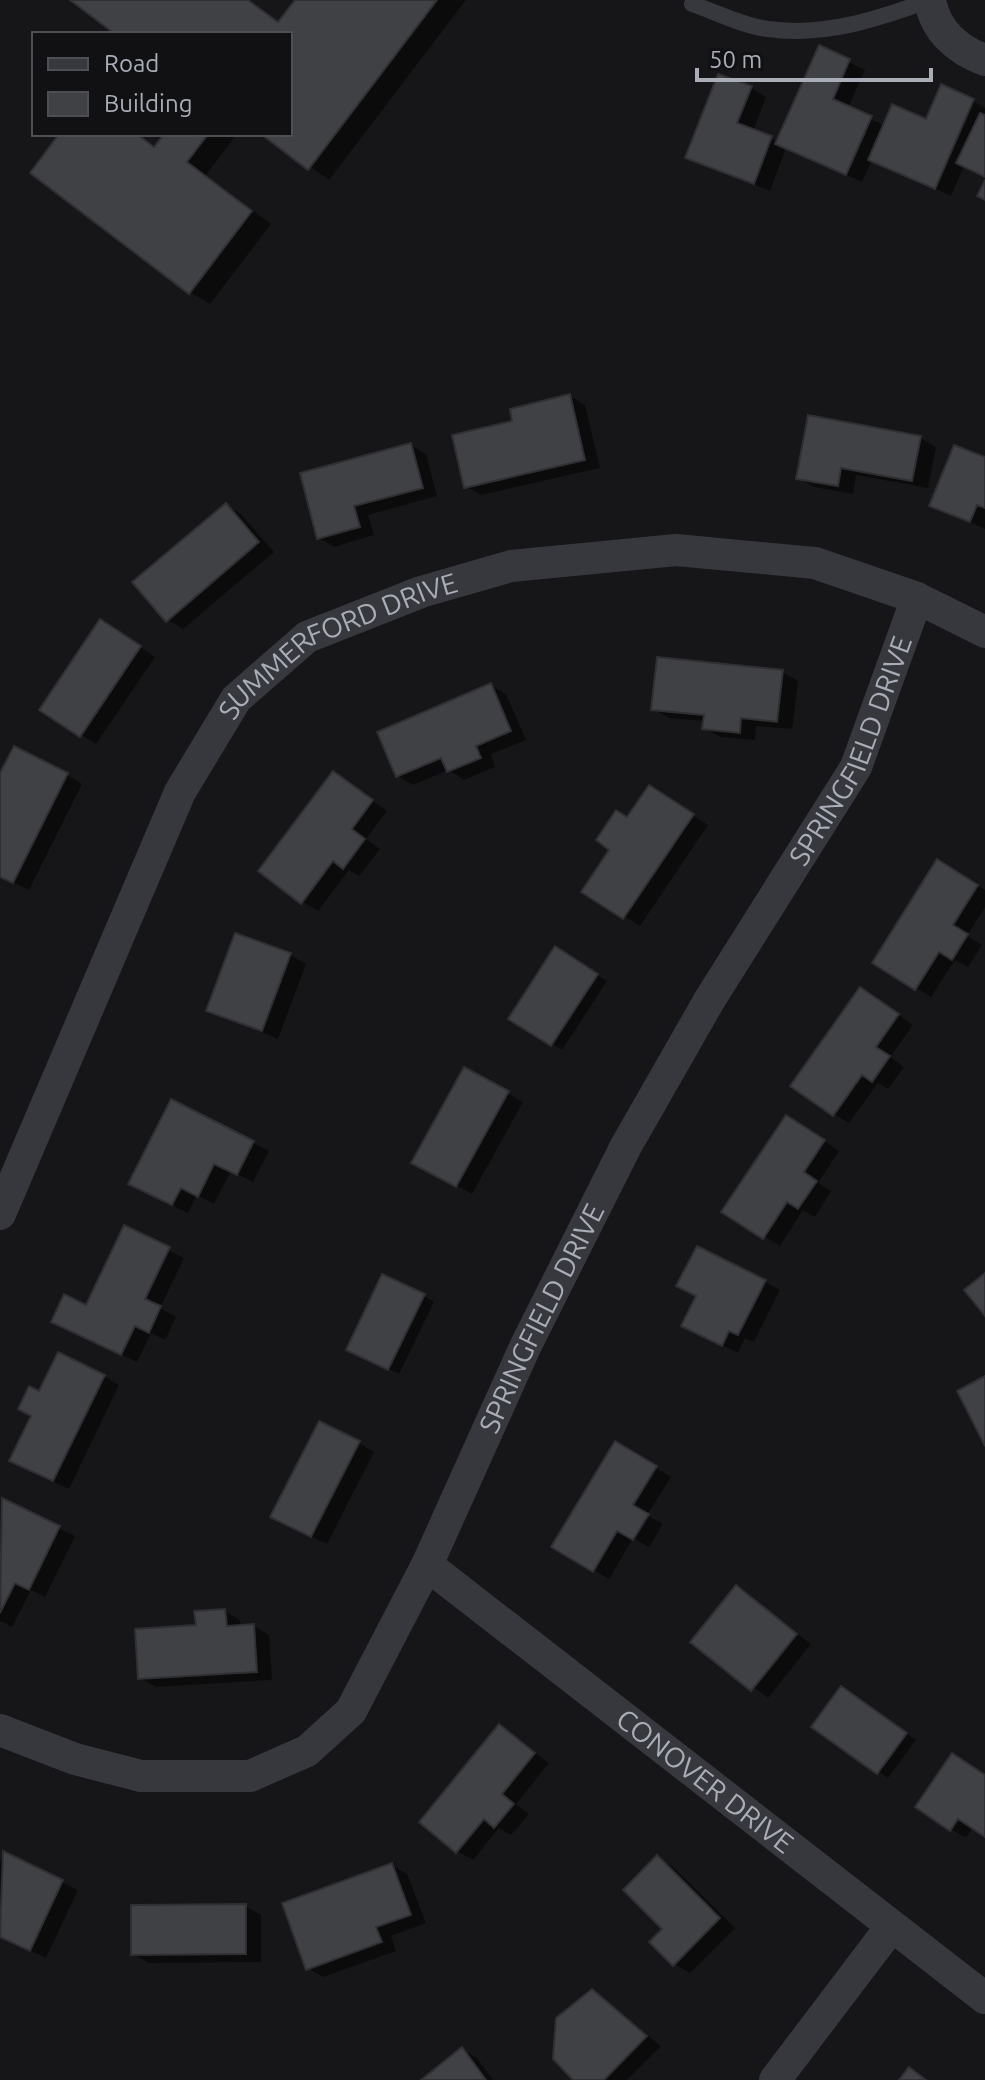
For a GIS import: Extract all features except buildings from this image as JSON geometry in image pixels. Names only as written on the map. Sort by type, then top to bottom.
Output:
[{"type":"street","points":[[930,0],[932,12],[946,36],[985,60]]},
{"type":"street","name":"SUMMERFORD DRIVE","points":[[0,1214],[180,792],[236,699],[307,637],[421,592],[511,566],[676,550],[815,563],[917,598],[985,632]]},
{"type":"street","name":"SPRINGFIELD DRIVE","points":[[0,1730],[75,1759],[141,1776],[250,1776],[307,1751],[351,1711],[427,1565],[526,1345],[626,1146],[710,999],[856,767],[917,598]]},
{"type":"street","name":"CONOVER DRIVE","points":[[427,1565],[985,1998]]},
{"type":"street","points":[[775,2080],[891,1927]]},
{"type":"lane","points":[[692,4],[766,29],[829,29],[875,20],[930,0]]}]
